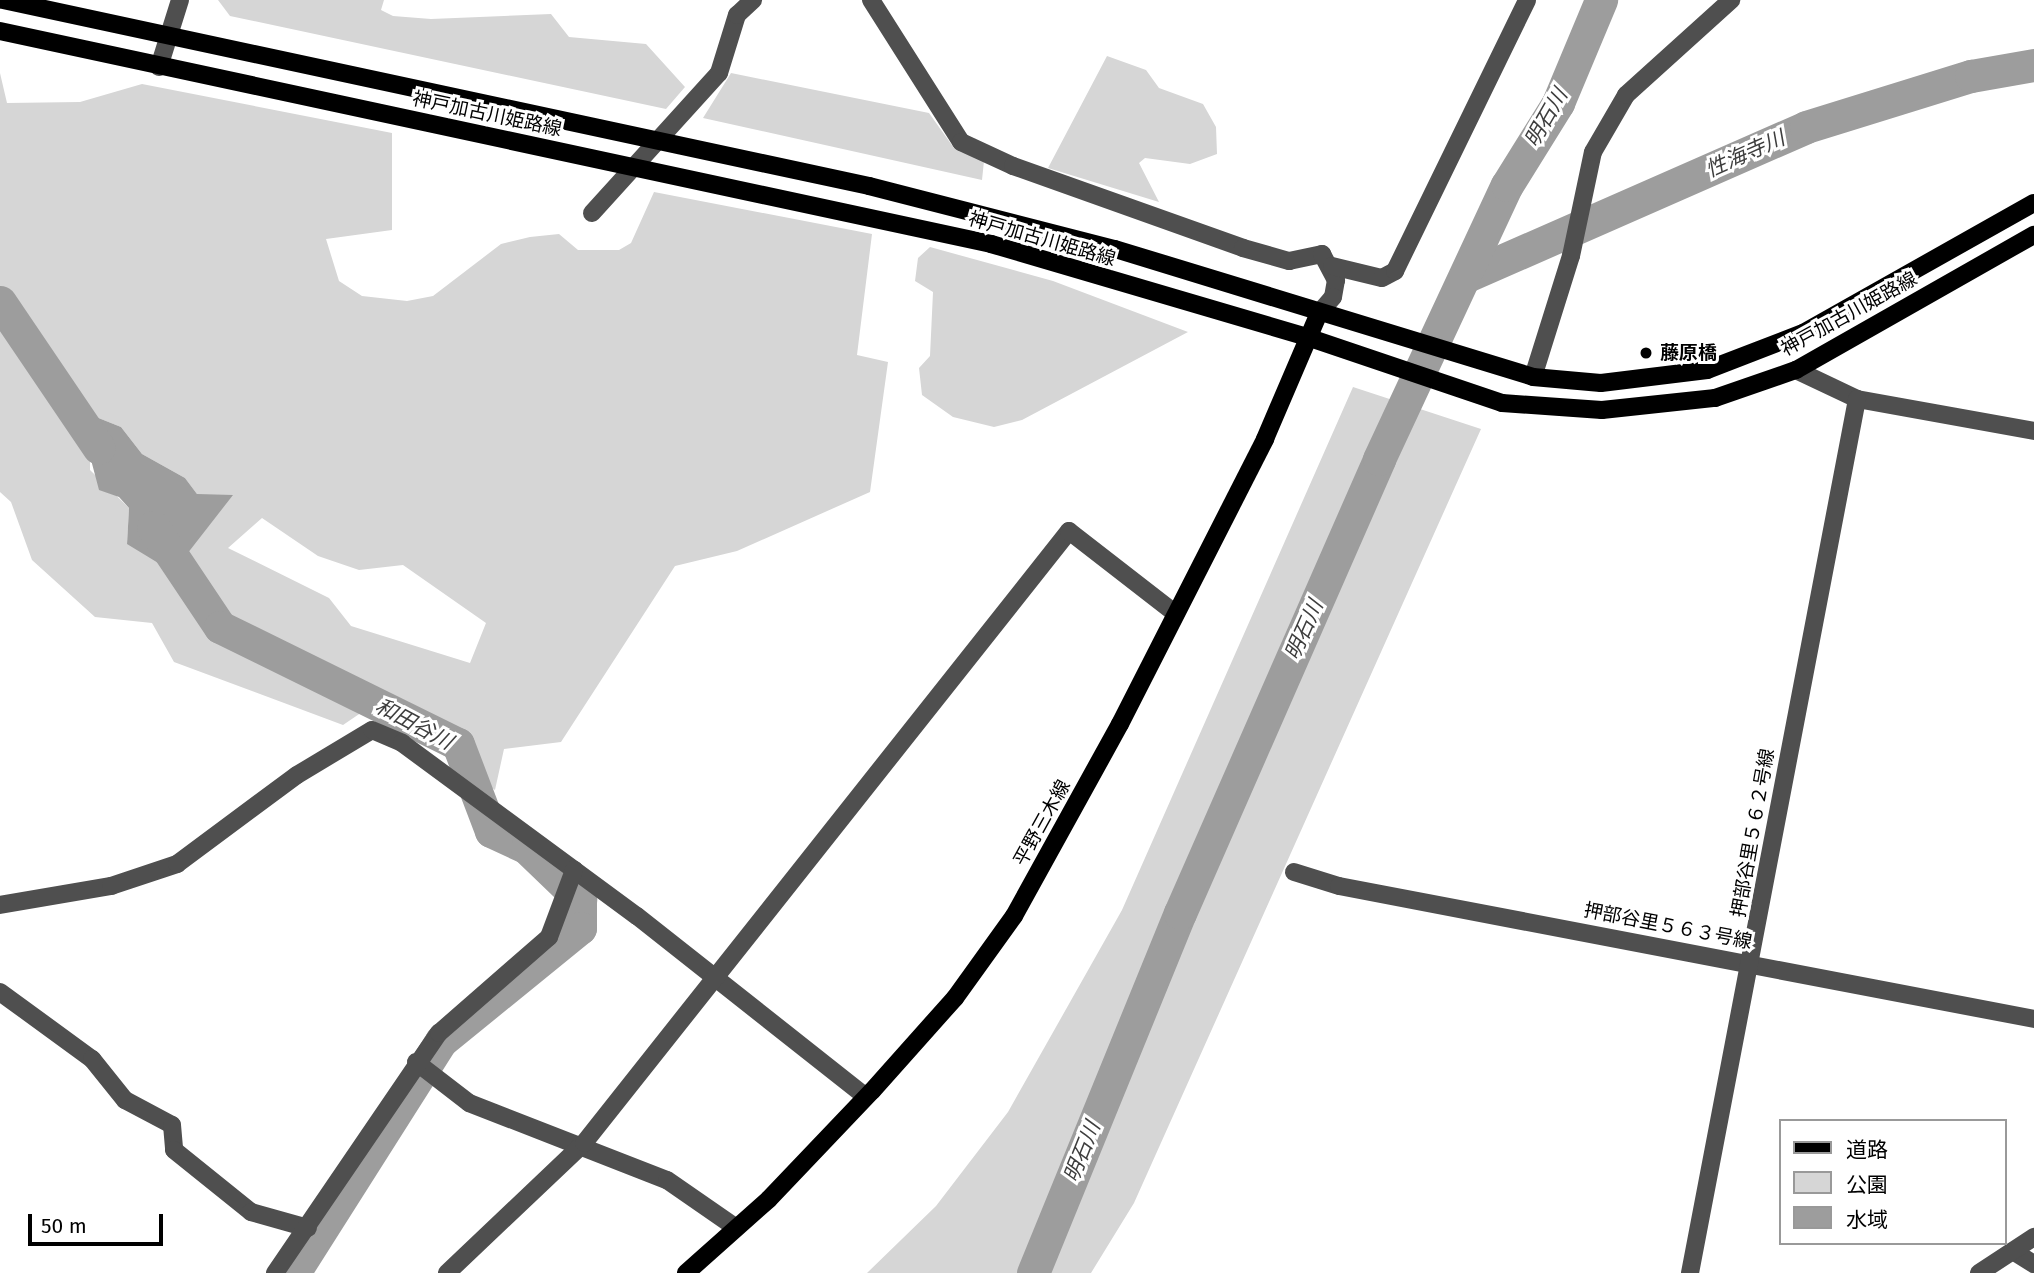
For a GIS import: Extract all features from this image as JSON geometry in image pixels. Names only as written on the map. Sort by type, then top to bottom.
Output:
[{"type":"main road","name":"神戸加古川姫路線","points":[[3,0],[869,186],[1115,249],[1525,375],[1601,383],[1707,370],[1803,334],[2034,203]]},
{"type":"main road","name":"神戸加古川姫路線","points":[[0,32],[991,244],[1307,337],[1502,403],[1602,410],[1715,398],[1796,370],[2034,234]]},
{"type":"main road","name":"平野三木線","points":[[686,1273],[769,1199],[865,1096],[955,998],[1014,916],[1176,614],[1265,439],[1319,313]]},
{"type":"street","points":[[159,67],[180,0]]},
{"type":"street","points":[[592,213],[719,73],[737,15],[753,0]]},
{"type":"street","points":[[871,0],[961,142],[1013,166],[1243,248],[1289,261],[1322,254],[1332,266],[1382,278],[1395,271],[1527,0]]},
{"type":"street","points":[[1525,375],[1571,256],[1582,186],[1593,152],[1626,94],[1731,0]]},
{"type":"street","points":[[1319,313],[1333,297],[1332,266]]},
{"type":"street","points":[[1796,370],[1857,399],[2034,431]]},
{"type":"street","name":"押部谷里５６２号線","points":[[1690,1273],[1857,399]]},
{"type":"street","points":[[447,1273],[584,1143],[1069,531],[1176,614]]},
{"type":"street","points":[[0,905],[111,886],[177,864],[297,775],[372,730],[402,743],[714,977],[865,1096]]},
{"type":"street","points":[[275,1273],[308,1228],[416,1062],[439,1033],[549,937],[573,870]]},
{"type":"street","name":"押部谷里５６３号線","points":[[1294,872],[1339,886],[2034,1019]]},
{"type":"street","points":[[0,992],[92,1059],[125,1100],[172,1125],[174,1150],[251,1212],[308,1228]]},
{"type":"street","points":[[416,1062],[469,1103],[584,1143],[667,1180],[735,1227]]},
{"type":"street","points":[[1979,1273],[2034,1237]]},
{"type":"street","points":[[2013,1251],[2034,1264]]},
{"type":"green space","points":[[218,0],[384,0],[381,10],[393,16],[431,19],[551,14],[569,37],[646,44],[685,87],[666,109],[230,16]]},
{"type":"green space","points":[[1107,56],[1146,70],[1159,88],[1203,104],[1216,127],[1217,154],[1190,164],[1145,158],[1139,163],[1159,202],[1048,168]]},
{"type":"green space","points":[[0,73],[7,103],[80,102],[142,84],[392,133],[392,230],[326,239],[339,281],[362,296],[407,301],[433,296],[501,244],[530,237],[559,234],[578,250],[619,250],[631,243],[654,192],[872,234],[857,355],[888,362],[870,492],[737,551],[675,566],[561,742],[504,749],[495,790],[371,706],[343,725],[174,662],[152,623],[95,617],[32,560],[11,502],[0,492]],"holes":[[[76,409],[121,427],[142,454],[185,478],[197,494],[127,544],[129,508],[90,470],[90,456],[72,425]],[[262,518],[318,556],[359,570],[403,565],[486,623],[470,663],[351,626],[329,598],[228,548]]]},
{"type":"green space","points":[[731,73],[929,113],[954,148],[984,161],[982,180],[703,118]]},
{"type":"green space","points":[[930,247],[1053,281],[1188,332],[1022,420],[994,427],[953,417],[922,395],[919,368],[930,356],[933,292],[915,281],[918,258]]},
{"type":"green space","points":[[1353,387],[1481,429],[1134,1203],[1091,1273],[867,1273],[936,1206],[1008,1112],[1122,910]]},
{"type":"water","points":[[76,409],[121,427],[142,454],[185,478],[197,494],[233,495],[173,572],[127,544],[129,508],[119,497],[99,490],[90,456],[72,425],[69,411]]},
{"type":"waterway","name":"明石川","points":[[1033,1273],[1180,913],[1379,459],[1507,185],[1558,103],[1601,0]]},
{"type":"waterway","name":"性海寺川","points":[[1467,276],[1806,127],[1971,76],[2034,65]]},
{"type":"waterway","name":"和田谷川","points":[[0,302],[99,448]]},
{"type":"waterway","name":"和田谷川","points":[[153,527],[220,627],[458,744],[491,831],[527,848],[580,899],[580,928],[441,1041],[294,1273]]},
{"type":"place","name":"藤原橋","points":[[1646,353]]}]
